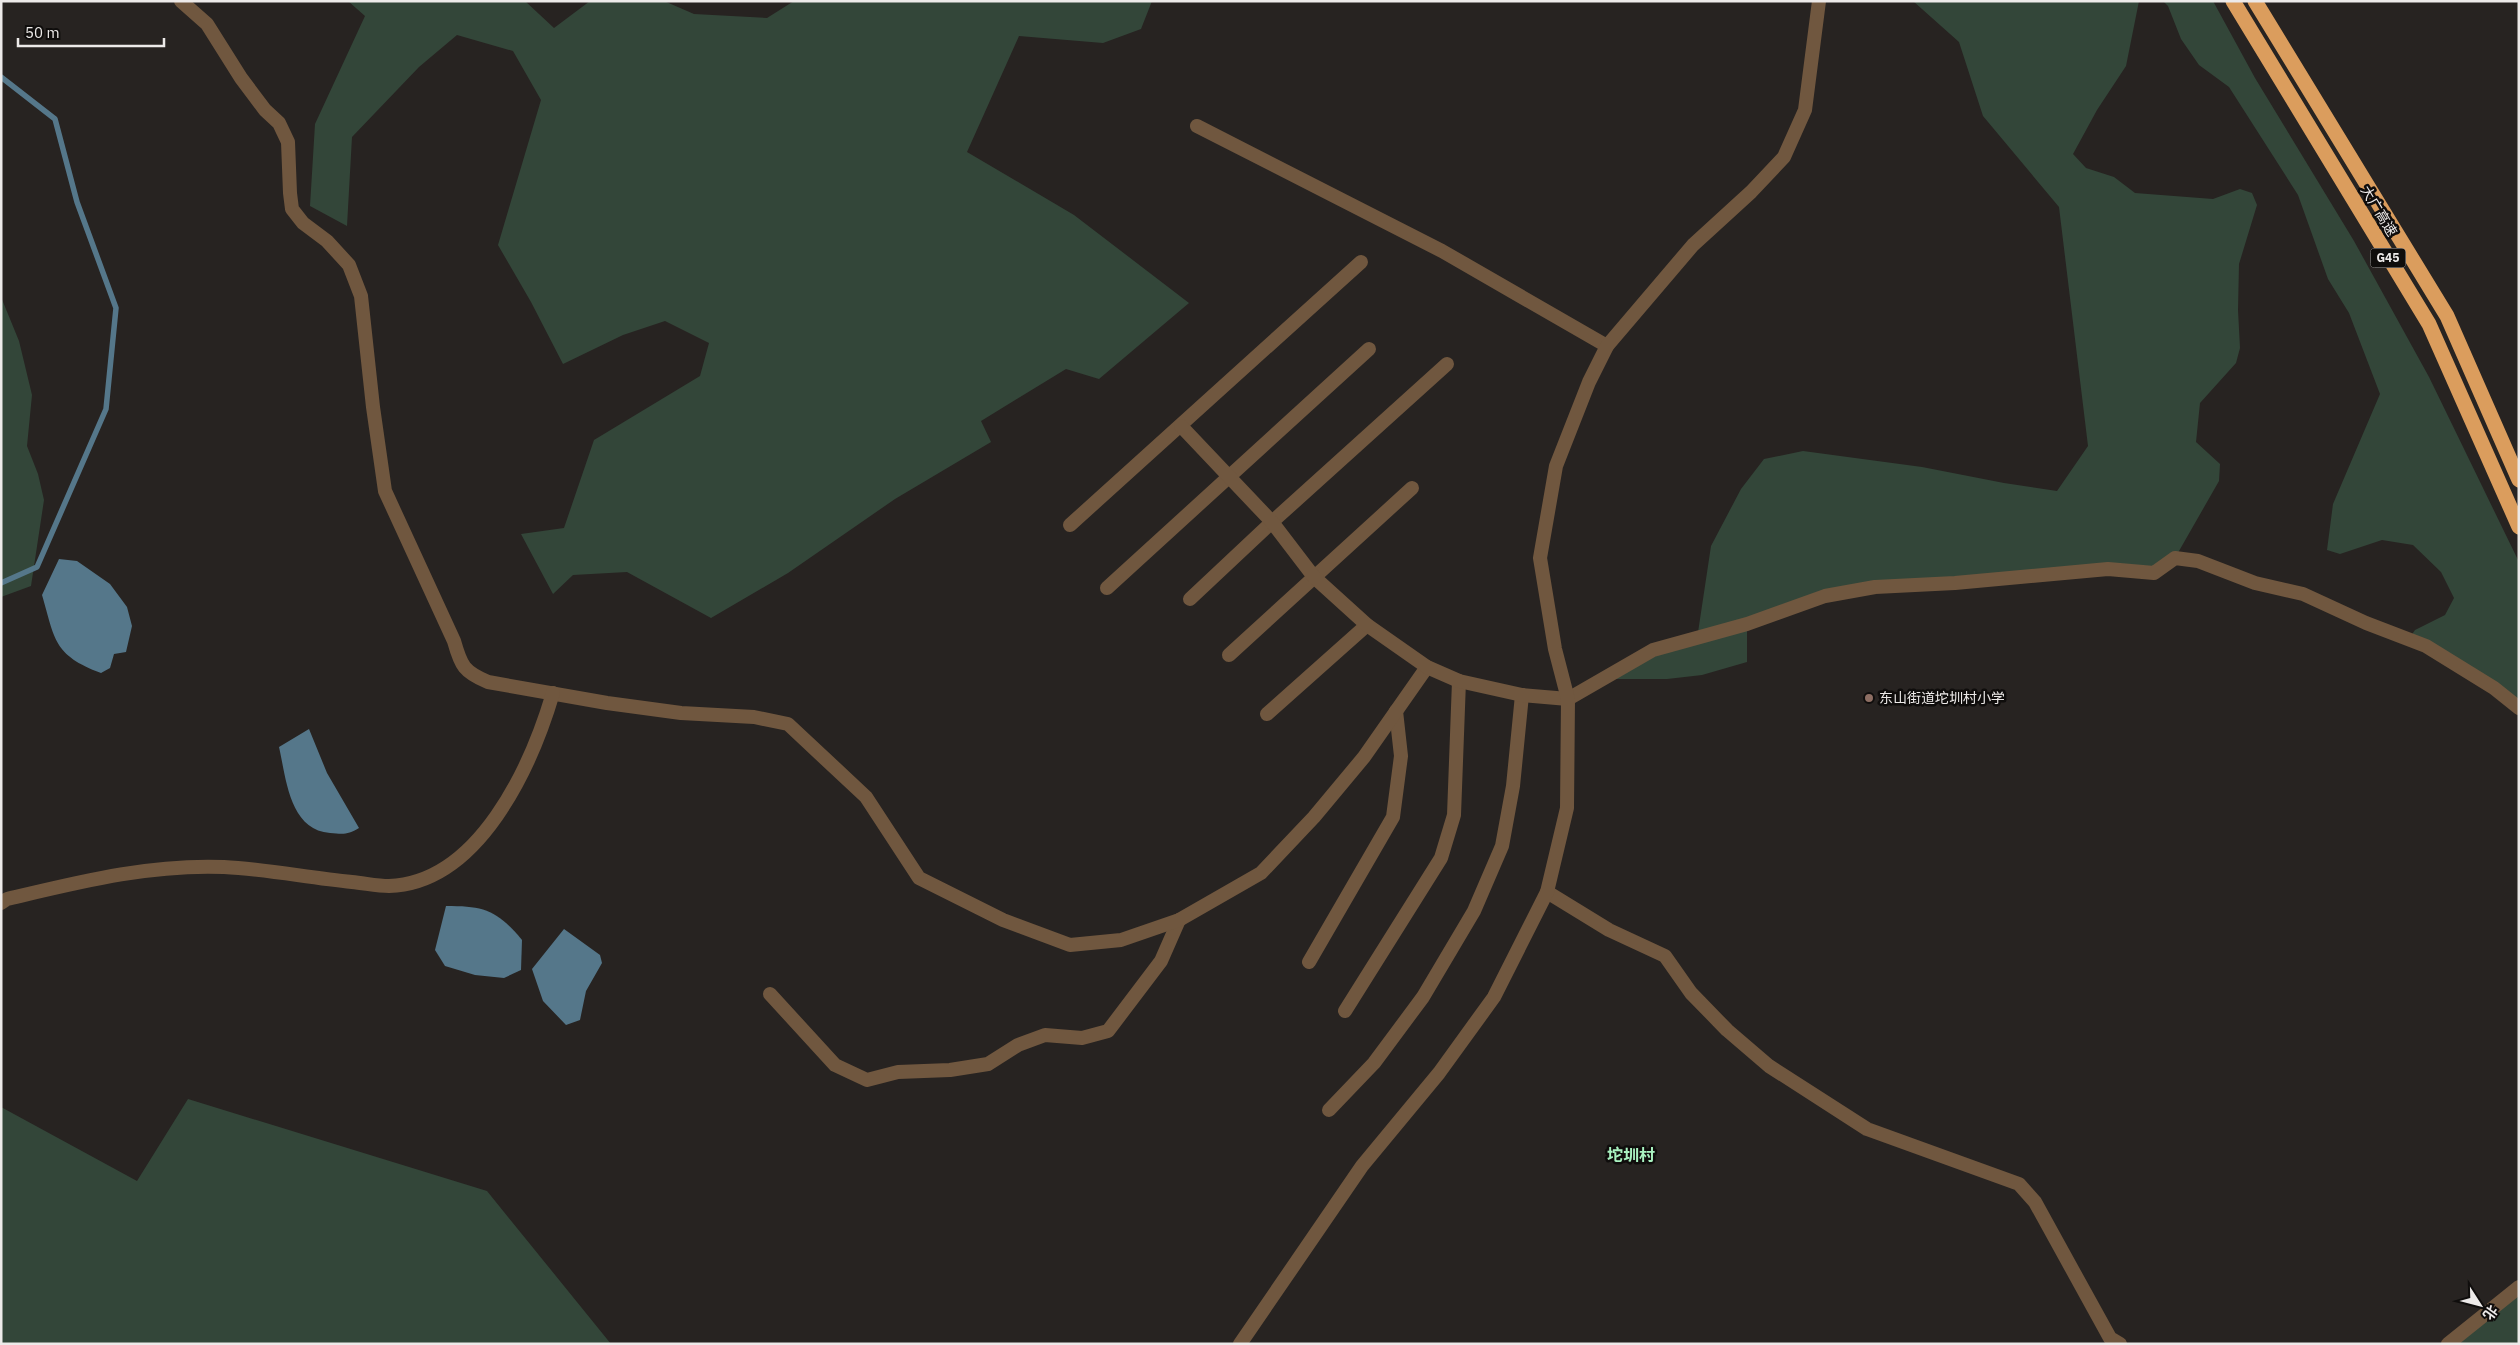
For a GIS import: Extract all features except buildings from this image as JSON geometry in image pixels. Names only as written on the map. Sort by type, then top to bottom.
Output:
[{"type":"highway","name":"大广高速","points":[[2233,1],[2429,324],[2519,527]]},
{"type":"highway","name":"大广高速","points":[[2255,1],[2447,316],[2519,480]]},
{"type":"street","points":[[182,1],[207,24],[241,78],[265,110],[279,122],[288,142],[292,209],[303,223],[327,241],[349,265],[361,296],[373,407],[386,491],[454,641],[460,662],[470,675],[488,682],[681,713],[754,717],[788,724],[866,797],[919,878],[1003,920],[1070,945],[1121,940],[1179,920],[1261,873],[1314,817],[1364,757],[1427,667]]},
{"type":"street","points":[[1240,1344],[1362,1166],[1439,1073],[1494,997],[1547,892],[1567,808],[1568,699],[1555,649],[1540,558],[1556,466],[1589,382],[1607,346],[1693,245],[1751,192],[1784,157],[1805,110],[1819,1]]},
{"type":"street","points":[[1197,126],[1442,251],[1607,346]]},
{"type":"street","points":[[1070,525],[1362,262]]},
{"type":"street","points":[[1107,588],[1369,349]]},
{"type":"street","points":[[1190,599],[1447,364]]},
{"type":"street","points":[[1181,426],[1228,478],[1272,522],[1314,576],[1367,625],[1427,667],[1459,681],[1522,695],[1568,699],[1654,650],[1747,624],[1825,596],[1875,587],[1955,583],[2108,568],[2154,573],[2175,558],[2198,561],[2255,583],[2303,594],[2366,623],[2426,646],[2494,688],[2519,708]]},
{"type":"street","points":[[1229,655],[1412,488]]},
{"type":"street","points":[[1267,714],[1367,625]]},
{"type":"street","points":[[1344,1011],[1441,858],[1454,816],[1459,681]]},
{"type":"street","points":[[1,903],[7,899],[95,878],[160,868],[224,868],[390,886],[435,876],[470,850],[500,811],[541,734],[553,693]]},
{"type":"street","points":[[1329,1110],[1374,1064],[1423,997],[1474,910],[1502,846],[1513,786],[1522,695]]},
{"type":"street","points":[[1308,962],[1393,818],[1401,756],[1396,711]]},
{"type":"street","points":[[1547,892],[1609,930],[1666,956],[1691,993],[1727,1030],[1769,1066],[1867,1129],[2019,1184],[2035,1202],[2110,1338],[2120,1344]]},
{"type":"street","points":[[770,994],[835,1065],[867,1080],[898,1072],[950,1070],[988,1064],[1018,1045],[1045,1035],[1082,1038],[1108,1031],[1160,961],[1179,920]]},
{"type":"street","points":[[2448,1344],[2519,1288]]},
{"type":"green space","points":[[348,1],[525,1],[554,28],[590,1],[664,1],[694,14],[767,18],[794,1],[1152,1],[1141,29],[1103,43],[1019,36],[967,152],[1074,215],[1189,303],[1099,379],[1066,369],[981,421],[991,442],[895,499],[788,573],[711,618],[627,572],[573,575],[553,594],[521,534],[564,528],[594,440],[700,376],[709,343],[665,321],[623,335],[563,364],[531,302],[498,245],[541,100],[513,51],[457,35],[419,67],[352,137],[347,226],[310,206],[315,124],[365,16]]},
{"type":"green space","points":[[1913,1],[2139,1],[2126,66],[2097,110],[2073,154],[2086,168],[2114,177],[2135,193],[2213,199],[2240,189],[2252,193],[2257,205],[2239,264],[2238,310],[2240,348],[2236,363],[2200,403],[2196,442],[2220,464],[2219,481],[2175,558],[2154,573],[1875,587],[1747,624],[1747,662],[1702,675],[1667,679],[1615,679],[1623,666],[1697,639],[1711,546],[1741,489],[1764,459],[1803,451],[1922,467],[2057,491],[2088,446],[2059,207],[1983,116],[1959,42]]},
{"type":"green space","points":[[2163,1],[2213,1],[2255,78],[2354,241],[2429,377],[2519,562],[2519,708],[2408,640],[2415,630],[2445,615],[2454,598],[2441,572],[2413,545],[2382,540],[2340,554],[2327,550],[2333,504],[2380,394],[2349,313],[2328,279],[2298,195],[2229,87],[2199,65],[2181,39],[2168,6]]},
{"type":"green space","points":[[1,297],[19,341],[32,395],[27,446],[38,474],[44,500],[31,586],[1,597]]},
{"type":"green space","points":[[188,1099],[487,1191],[611,1344],[1,1344],[1,1107],[137,1181]]},
{"type":"green space","points":[[2519,1297],[2519,1344],[2448,1344],[2507,1298]]},
{"type":"water","points":[[59,559],[77,561],[110,584],[127,607],[132,626],[126,652],[114,654],[110,668],[101,673],[73,659],[58,644],[54,634],[42,595]]},
{"type":"water","points":[[309,729],[327,773],[359,828],[352,832],[338,834],[316,830],[306,823],[292,800],[287,787],[279,747]]},
{"type":"water","points":[[446,906],[480,909],[497,916],[505,922],[522,940],[521,970],[504,978],[475,975],[445,966],[435,950]]},
{"type":"water","points":[[564,929],[600,955],[602,963],[586,991],[580,1020],[566,1025],[543,1001],[532,969]]},
{"type":"waterway","points":[[1,77],[55,119],[77,202],[116,308],[106,409],[37,567],[1,583]]},
{"type":"place","name":"东山街道坨圳村小学","points":[[1869,698]]},
{"type":"district","name":"坨圳村","points":[[1631,1155]]}]
